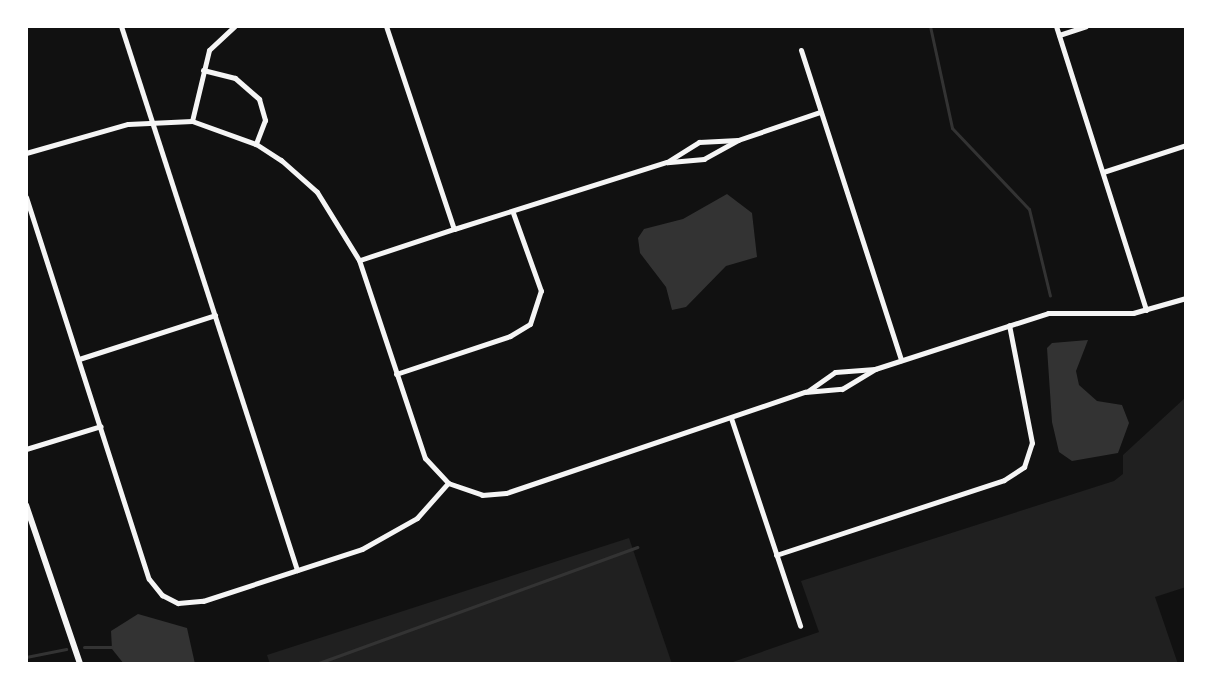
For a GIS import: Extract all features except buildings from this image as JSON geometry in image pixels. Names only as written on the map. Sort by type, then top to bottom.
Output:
[{"type":"street","points":[[121,26],[297,570]]},
{"type":"street","points":[[192,121],[209,50],[235,26]]},
{"type":"street","points":[[386,26],[454,229]]},
{"type":"street","points":[[1056,26],[1146,310]]},
{"type":"street","points":[[1059,35],[1086,26]]},
{"type":"street","points":[[801,50],[901,360]]},
{"type":"street","points":[[203,70],[235,78],[259,99],[265,120],[256,144]]},
{"type":"street","points":[[667,162],[704,159],[738,140],[820,111]]},
{"type":"street","points":[[26,153],[98,130],[192,121],[256,144],[304,180],[339,220],[359,260],[425,458],[448,483],[482,495],[506,493],[805,392],[846,388],[875,369],[1009,325],[1057,312],[1146,310],[1186,298]]},
{"type":"street","points":[[359,260],[667,162],[699,142],[738,140]]},
{"type":"street","points":[[1103,172],[1186,145]]},
{"type":"street","points":[[26,197],[149,579],[162,595],[196,603],[362,549],[417,518],[448,483]]},
{"type":"street","points":[[396,374],[510,336],[530,324],[541,291],[513,213]]},
{"type":"street","points":[[79,359],[215,315]]},
{"type":"street","points":[[776,555],[1004,480],[1024,467],[1032,434],[1009,325]]},
{"type":"street","points":[[805,392],[835,372],[875,369]]},
{"type":"street","points":[[731,418],[800,626]]},
{"type":"street","points":[[26,449],[101,426]]},
{"type":"street","points":[[26,505],[80,664]]},
{"type":"shaded area","points":[[727,194],[752,213],[757,257],[726,266],[686,307],[672,310],[666,287],[640,253],[638,238],[644,229],[683,219]]},
{"type":"shaded area","points":[[1088,340],[1076,371],[1079,385],[1097,401],[1122,405],[1129,423],[1118,453],[1072,461],[1059,452],[1052,422],[1047,348],[1052,343]]},
{"type":"shaded area","points":[[1186,397],[1186,587],[1155,597],[1178,664],[727,664],[819,632],[801,581],[1114,481],[1123,474],[1123,455]]},
{"type":"shaded area","points":[[629,538],[672,664],[270,664],[267,655]]},
{"type":"shaded area","points":[[138,614],[187,628],[195,664],[124,664],[112,649],[111,631]]},
{"type":"waterway","points":[[930,26],[952,128],[1029,209],[1050,296]]},
{"type":"waterway","points":[[316,664],[637,547]]},
{"type":"waterway","points":[[84,647],[112,647]]},
{"type":"waterway","points":[[26,657],[66,649]]}]
